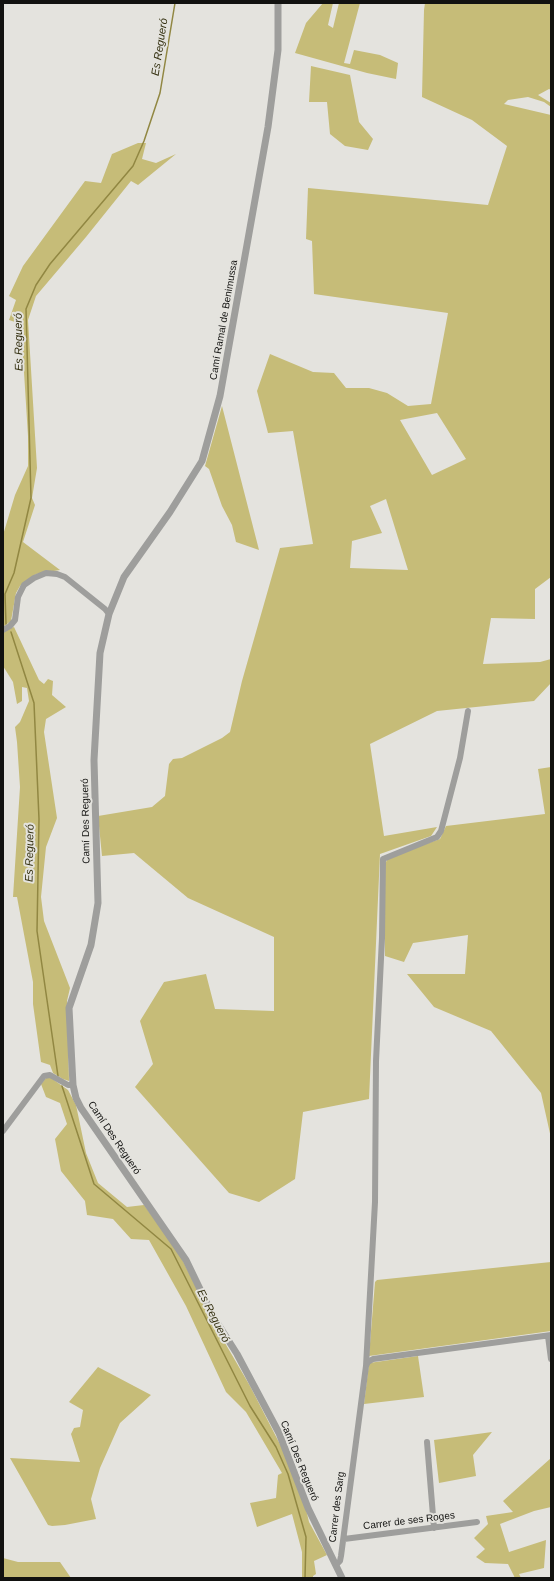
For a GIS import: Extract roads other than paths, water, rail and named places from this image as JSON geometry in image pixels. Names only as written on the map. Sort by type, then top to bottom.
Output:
[{"type":"street","name":"Camí Ramal de Benimussa","points":[[109,614],[124,577],[170,512],[202,461],[220,396],[268,127],[278,50],[278,3]]},
{"type":"street","points":[[3,630],[10,626],[15,620],[18,597],[24,585],[34,578],[46,573],[57,574],[65,577],[109,614]]},
{"type":"street","name":"Camí Des Regueró","points":[[109,614],[100,653],[94,760],[98,903],[91,945],[69,1008],[73,1086],[76,1098],[81,1108],[186,1260],[213,1316],[237,1354],[279,1434],[308,1508],[342,1578]]},
{"type":"street","name":"Carrer des Sarg","points":[[336,1565],[340,1561],[344,1539],[366,1366],[374,1202],[376,1068],[382,938],[383,859],[437,837],[441,831],[460,758],[468,711]]},
{"type":"street","points":[[3,1131],[44,1076],[50,1075],[68,1085],[73,1086]]},
{"type":"street","points":[[366,1366],[368,1362],[373,1359],[550,1336],[551,1359]]},
{"type":"street","points":[[427,1442],[434,1528]]},
{"type":"street","name":"Carrer de ses Roges","points":[[344,1539],[477,1522]]},
{"type":"waterway","name":"Es Regueró","points":[[6,624],[5,594],[14,573],[31,498],[26,309],[36,285],[50,264],[133,166],[144,141],[160,93],[175,3]]},
{"type":"waterway","name":"Es Regueró","points":[[11,632],[34,703],[39,819],[37,931],[58,1076]]},
{"type":"waterway","name":"Es Regueró","points":[[62,1086],[94,1184],[171,1249],[250,1406],[276,1447],[288,1474],[306,1537],[305,1578]]}]
